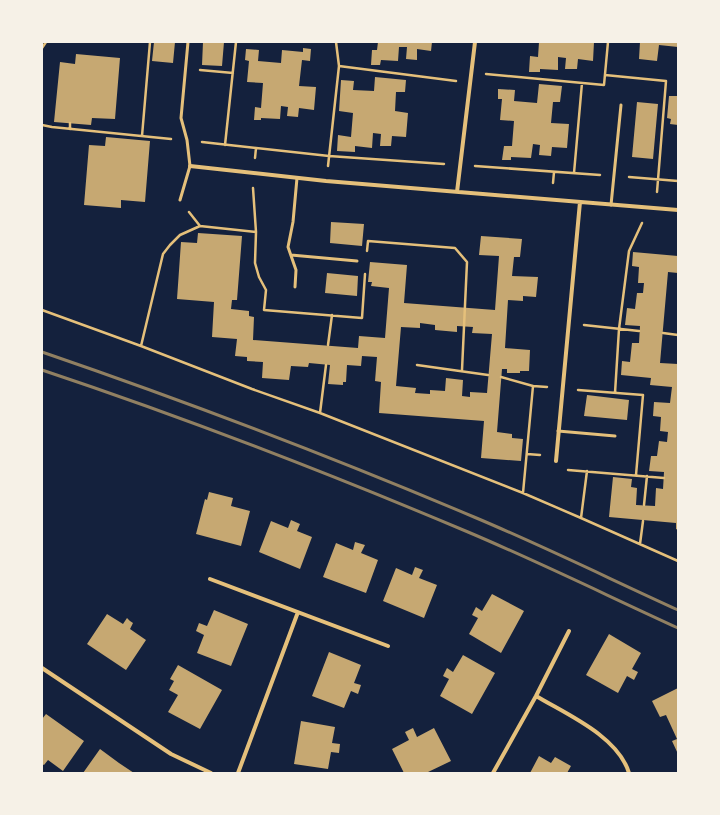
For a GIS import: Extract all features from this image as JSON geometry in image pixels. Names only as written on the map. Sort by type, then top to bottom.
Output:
[{"type":"street","points":[[457,192],[475,42]]},
{"type":"street","points":[[190,166],[326,181],[678,210]]},
{"type":"street","points":[[556,461],[580,202]]},
{"type":"street","points":[[210,579],[388,646]]},
{"type":"street","points":[[238,773],[298,612]]},
{"type":"street","points":[[493,773],[536,696],[569,631]]},
{"type":"street","points":[[42,668],[171,754],[211,773]]},
{"type":"street","points":[[536,696],[588,727],[606,740],[620,754],[629,773]]},
{"type":"lane","points":[[180,200],[190,166],[187,140],[181,118],[188,42]]},
{"type":"lane","points":[[611,205],[621,105]]},
{"type":"lane","points":[[295,287],[296,270],[288,246],[293,222],[297,178]]},
{"type":"lane","points":[[291,255],[358,261]]},
{"type":"lane","points":[[558,431],[615,436]]},
{"type":"path","points":[[42,48],[46,42]]},
{"type":"path","points":[[142,136],[150,42]]},
{"type":"path","points":[[225,144],[236,42]]},
{"type":"path","points":[[326,181],[339,66],[336,42]]},
{"type":"path","points":[[471,72],[604,85],[608,42]]},
{"type":"path","points":[[339,66],[470,82]]},
{"type":"path","points":[[185,69],[233,73]]},
{"type":"path","points":[[605,75],[666,81],[655,209]]},
{"type":"path","points":[[574,173],[582,83]]},
{"type":"path","points":[[70,123],[70,129]]},
{"type":"path","points":[[42,125],[329,156],[678,181]]},
{"type":"path","points":[[615,393],[619,329],[629,251],[648,208]]},
{"type":"path","points":[[142,346],[163,254],[170,245],[180,235],[200,226],[256,232]]},
{"type":"path","points":[[42,310],[320,413],[523,493],[678,561]]},
{"type":"path","points":[[328,345],[332,316]]},
{"type":"path","points":[[568,323],[639,331]]},
{"type":"path","points":[[663,333],[678,335]]},
{"type":"path","points":[[320,413],[326,365]]},
{"type":"path","points":[[417,365],[488,375]]},
{"type":"path","points":[[501,377],[533,386]]},
{"type":"path","points":[[563,469],[664,478]]},
{"type":"path","points":[[581,518],[587,471]]},
{"type":"path","points":[[644,504],[647,476]]},
{"type":"path","points":[[640,544],[643,520]]},
{"type":"building","points":[[154,42],[175,42],[173,63],[152,61]]},
{"type":"building","points":[[203,42],[224,42],[222,66],[202,65]]},
{"type":"building","points":[[378,42],[432,42],[431,51],[417,49],[417,60],[406,59],[407,47],[399,47],[398,61],[381,60],[380,65],[371,65],[372,50],[377,50]]},
{"type":"building","points":[[539,42],[594,42],[593,61],[578,59],[577,69],[565,69],[566,58],[558,57],[558,70],[540,69],[540,72],[529,72],[530,56],[538,57]]},
{"type":"building","points":[[640,42],[678,42],[678,47],[659,45],[657,61],[639,59]]},
{"type":"building","points":[[303,48],[311,49],[310,61],[302,60],[299,86],[316,87],[314,110],[299,108],[298,117],[287,116],[288,107],[281,106],[280,119],[261,118],[261,120],[254,120],[255,107],[261,108],[263,83],[247,82],[249,61],[245,60],[246,49],[259,50],[258,61],[281,63],[282,50],[303,52]]},
{"type":"building","points":[[76,54],[120,58],[115,119],[92,118],[91,125],[54,122],[60,62],[75,64]]},
{"type":"building","points":[[375,77],[406,80],[405,92],[396,92],[395,111],[408,113],[406,137],[392,136],[391,146],[380,146],[381,134],[373,133],[372,148],[355,146],[355,152],[337,151],[338,135],[351,137],[353,113],[339,111],[341,80],[354,81],[353,90],[374,91]]},
{"type":"building","points":[[539,84],[562,86],[560,102],[553,102],[551,123],[569,124],[567,148],[552,147],[551,156],[539,155],[540,145],[533,144],[531,158],[511,157],[511,160],[502,160],[504,146],[512,146],[514,121],[500,120],[502,99],[498,99],[498,89],[515,90],[514,101],[537,103]]},
{"type":"building","points":[[669,96],[678,96],[678,125],[670,124],[671,119],[667,118]]},
{"type":"building","points":[[637,102],[658,104],[653,159],[632,157]]},
{"type":"building","points":[[106,137],[150,141],[145,202],[121,200],[121,208],[84,205],[89,145],[105,146]]},
{"type":"building","points":[[331,222],[364,224],[362,246],[330,243]]},
{"type":"building","points":[[198,233],[242,236],[237,300],[232,300],[231,309],[249,311],[249,316],[254,317],[253,340],[358,348],[359,336],[385,338],[389,288],[371,286],[372,282],[368,282],[370,262],[407,265],[404,303],[495,310],[499,256],[479,255],[481,236],[522,239],[520,257],[514,257],[512,276],[538,277],[536,297],[523,296],[523,301],[508,300],[505,348],[530,350],[529,371],[507,373],[507,369],[502,369],[497,432],[512,434],[512,438],[523,439],[521,461],[481,458],[484,421],[379,413],[381,382],[375,381],[377,357],[362,356],[361,366],[347,365],[346,382],[343,382],[343,385],[328,384],[330,365],[309,363],[308,367],[291,366],[289,380],[262,378],[263,362],[247,361],[247,357],[235,356],[237,339],[212,337],[214,302],[177,299],[181,242],[197,243]],"holes":[[[420,323],[435,325],[435,330],[457,332],[457,326],[473,327],[472,333],[492,334],[487,393],[470,392],[470,397],[462,396],[463,380],[446,378],[445,391],[430,390],[430,394],[415,393],[416,388],[396,386],[401,327],[420,328]]]},
{"type":"building","points":[[633,252],[678,256],[678,273],[668,272],[660,363],[678,364],[678,530],[676,529],[676,523],[609,517],[613,477],[632,479],[631,487],[637,488],[636,505],[655,506],[656,488],[663,489],[664,472],[649,471],[651,456],[657,456],[659,441],[667,442],[668,432],[660,431],[661,417],[653,416],[654,402],[670,403],[672,387],[650,385],[651,378],[621,375],[622,361],[630,362],[632,343],[639,343],[640,326],[625,325],[627,308],[635,309],[637,293],[643,293],[644,283],[638,283],[639,267],[632,266]]},
{"type":"building","points":[[327,273],[358,276],[357,296],[325,293]]},
{"type":"building","points":[[587,395],[629,400],[627,420],[584,416]]},
{"type":"building","points":[[209,492],[233,498],[231,506],[250,511],[241,546],[196,534],[205,499],[207,500]]},
{"type":"building","points":[[291,520],[300,524],[297,531],[312,537],[300,569],[259,552],[271,521],[288,528]]},
{"type":"building","points":[[355,542],[365,545],[361,553],[378,560],[366,593],[323,577],[336,543],[353,550]]},
{"type":"building","points":[[415,567],[423,570],[419,578],[437,585],[424,618],[383,601],[396,568],[412,575]]},
{"type":"building","points":[[492,594],[524,611],[501,653],[469,634],[478,618],[472,615],[476,607],[482,611]]},
{"type":"building","points":[[214,610],[248,624],[231,666],[197,653],[204,635],[196,631],[199,623],[207,626]]},
{"type":"building","points":[[107,614],[123,624],[127,618],[133,623],[130,629],[146,640],[126,670],[87,644]]},
{"type":"building","points":[[609,634],[641,653],[632,669],[638,672],[634,680],[627,676],[618,693],[586,675]]},
{"type":"building","points":[[329,652],[361,665],[354,683],[361,685],[358,694],[351,691],[344,708],[312,696]]},
{"type":"building","points":[[463,655],[495,673],[472,714],[440,696],[449,679],[443,676],[447,668],[453,672]]},
{"type":"building","points":[[178,665],[222,690],[200,729],[168,712],[178,695],[169,690],[174,681],[170,679]]},
{"type":"building","points":[[678,688],[678,754],[672,741],[677,739],[666,715],[660,717],[652,701]]},
{"type":"building","points":[[46,714],[84,741],[63,771],[48,760],[44,765],[42,764],[42,719]]},
{"type":"building","points":[[301,721],[335,727],[332,743],[340,744],[339,753],[331,752],[328,769],[294,764]]},
{"type":"building","points":[[413,728],[417,737],[434,728],[451,761],[426,773],[404,773],[392,749],[409,740],[405,732]]},
{"type":"building","points":[[100,749],[119,763],[134,773],[83,773]]},
{"type":"building","points":[[539,756],[551,763],[555,757],[571,766],[567,773],[530,773]]},
{"type":"railway","points":[[42,352],[205,410],[367,473],[500,528],[678,610]]},
{"type":"railway","points":[[42,370],[150,407],[415,510],[495,543],[678,628]]}]
